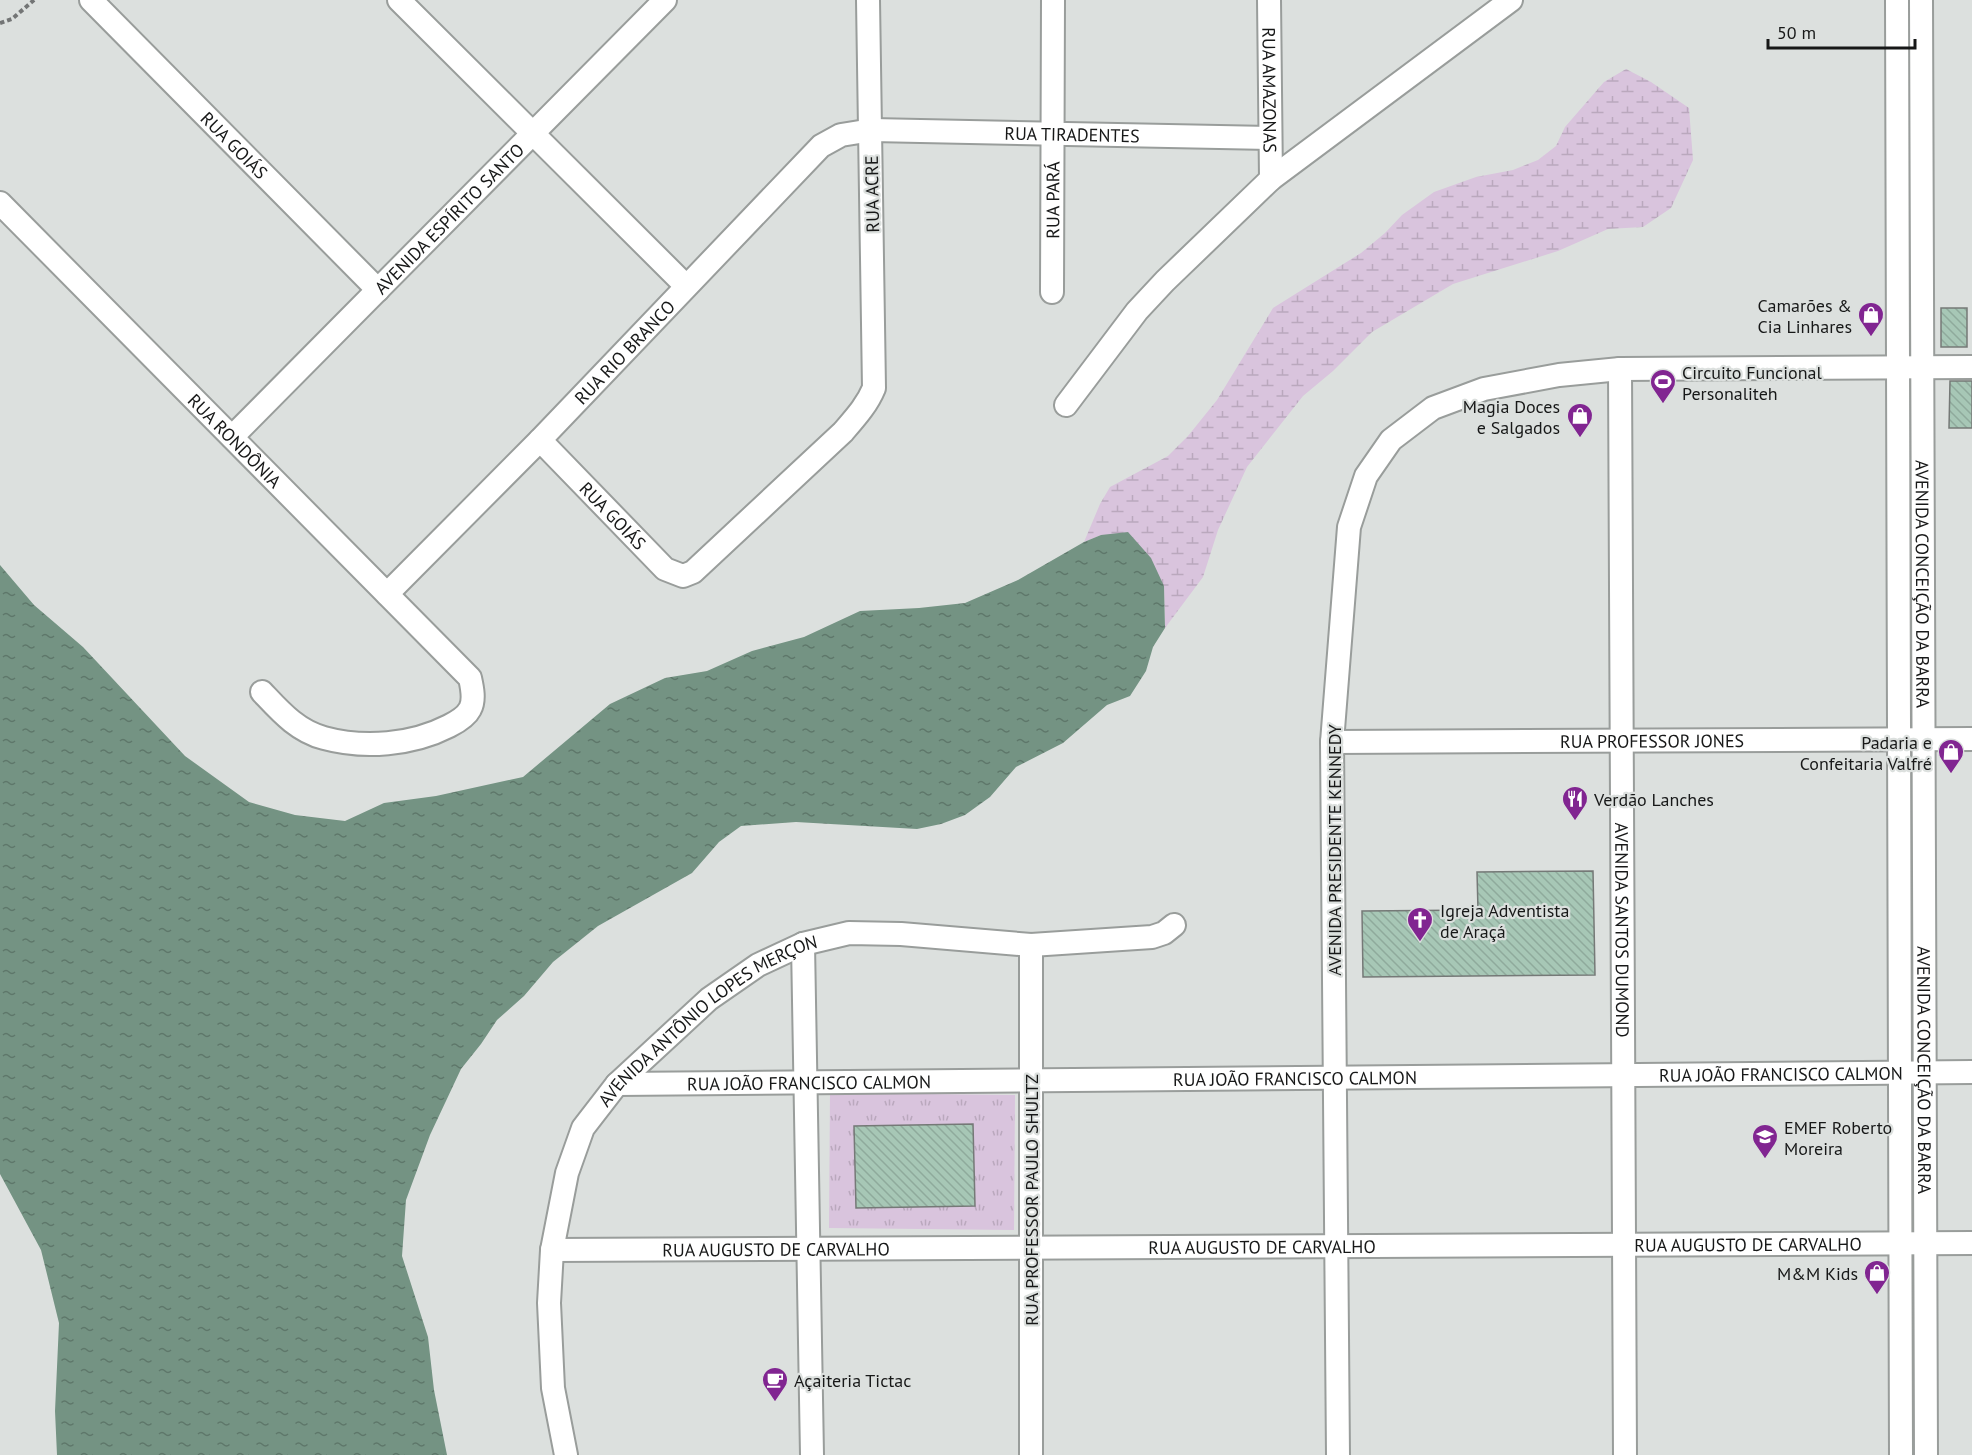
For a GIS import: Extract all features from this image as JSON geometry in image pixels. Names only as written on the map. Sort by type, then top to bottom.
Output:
[{"type":"street","name":"RUA GOIÁS","points":[[91,0],[378,290]]},
{"type":"street","points":[[399,0],[686,286]]},
{"type":"street","name":"AVENIDA ESPÍRITO SANTO","points":[[232,437],[665,0]]},
{"type":"street","name":"RUA ACRE","points":[[693,572],[843,432],[870,399],[874,388],[872,130],[868,0]]},
{"type":"street","name":"RUA PARÁ","points":[[1052,292],[1053,0]]},
{"type":"street","name":"RUA AMAZONAS","points":[[1269,0],[1271,179]]},
{"type":"street","points":[[1066,405],[1137,311],[1271,179],[1510,0]]},
{"type":"street","name":"AVENIDA CONCEIÇÃO DA BARRA","points":[[1897,0],[1901,1455]]},
{"type":"street","name":"AVENIDA CONCEIÇÃO DA BARRA","points":[[1921,0],[1926,1455]]},
{"type":"street","name":"RUA TIRADENTES","points":[[872,130],[1270,138]]},
{"type":"street","name":"RUA RIO BRANCO","points":[[387,594],[540,440],[821,146],[842,135],[872,130]]},
{"type":"street","name":"RUA RONDÔNIA","points":[[0,203],[470,678],[473,694],[471,709],[460,720],[436,733],[393,743],[358,744],[322,738],[295,725],[262,692]]},
{"type":"street","name":"AVENIDA PRESIDENTE KENNEDY","points":[[1338,1455],[1332,742],[1349,526],[1366,476],[1391,440],[1433,408],[1484,389],[1559,375],[1620,369],[1972,367]]},
{"type":"street","name":"AVENIDA SANTOS DUMOND","points":[[1620,369],[1625,1455]]},
{"type":"street","name":"RUA GOIÁS","points":[[540,440],[665,569],[684,576],[693,572]]},
{"type":"street","name":"RUA PROFESSOR JONES","points":[[1332,742],[1972,740]]},
{"type":"street","name":"AVENIDA ANTÔNIO LOPES MERÇON","points":[[566,1455],[553,1388],[549,1304],[552,1250],[567,1173],[584,1128],[617,1084],[708,999],[758,966],[804,944],[849,933],[901,934],[1031,945],[1152,937],[1164,933],[1174,925]]},
{"type":"street","points":[[804,944],[812,1455]]},
{"type":"street","name":"RUA PROFESSOR PAULO SHULTZ","points":[[1031,945],[1031,1455]]},
{"type":"street","name":"RUA JOÃO FRANCISCO CALMON","points":[[617,1084],[1972,1072]]},
{"type":"street","name":"RUA AUGUSTO DE CARVALHO","points":[[552,1250],[1972,1243]]},
{"type":"path","points":[[0,23],[12,19],[34,0]]},
{"type":"green space","points":[[1626,69],[1651,82],[1689,108],[1693,160],[1671,208],[1643,227],[1608,229],[1558,251],[1453,284],[1372,332],[1333,371],[1303,396],[1247,467],[1218,530],[1203,577],[1165,628],[1164,586],[1101,535],[1084,542],[1110,487],[1168,456],[1188,436],[1217,400],[1273,308],[1361,253],[1402,215],[1434,192],[1476,177],[1513,170],[1538,160],[1556,146],[1565,127],[1604,82]]},
{"type":"green space","points":[[830,1093],[1015,1095],[1014,1230],[829,1228]]},
{"type":"water","points":[[1128,532],[1151,558],[1164,586],[1165,628],[1153,647],[1146,671],[1130,696],[1107,705],[1063,743],[1016,767],[990,797],[965,815],[941,824],[917,829],[796,822],[741,826],[719,842],[692,873],[598,926],[553,962],[524,996],[497,1020],[461,1069],[430,1135],[406,1200],[402,1256],[428,1337],[434,1390],[447,1455],[57,1455],[55,1411],[59,1323],[41,1250],[0,1174],[0,565],[34,605],[83,647],[185,756],[249,802],[295,815],[345,821],[384,803],[436,796],[523,777],[610,704],[665,678],[707,671],[752,651],[804,637],[860,611],[965,603],[1018,580],[1084,542],[1101,535]]},
{"type":"building","points":[[1941,308],[1967,308],[1967,347],[1941,347]]},
{"type":"building","points":[[1950,381],[1972,381],[1972,428],[1949,428]]},
{"type":"building","points":[[1593,871],[1595,975],[1363,977],[1362,911],[1478,910],[1477,872]]},
{"type":"building","points":[[973,1124],[975,1206],[856,1208],[854,1126]]},
{"type":"place","name":"Camarões & Cia Linhares","points":[[1871,338]]},
{"type":"place","name":"Circuito Funcional Personaliteh","points":[[1663,405]]},
{"type":"place","name":"Magia Doces e Salgados","points":[[1580,439]]},
{"type":"place","name":"Padaria e Confeitaria Valfré","points":[[1951,775]]},
{"type":"place","name":"Verdão Lanches","points":[[1575,822]]},
{"type":"place","name":"Igreja Adventista de Araçá","points":[[1420,943]]},
{"type":"place","name":"EMEF Roberto Moreira","points":[[1765,1160]]},
{"type":"place","name":"M&M Kids","points":[[1877,1296]]},
{"type":"place","name":"Açaiteria Tictac","points":[[775,1403]]}]
